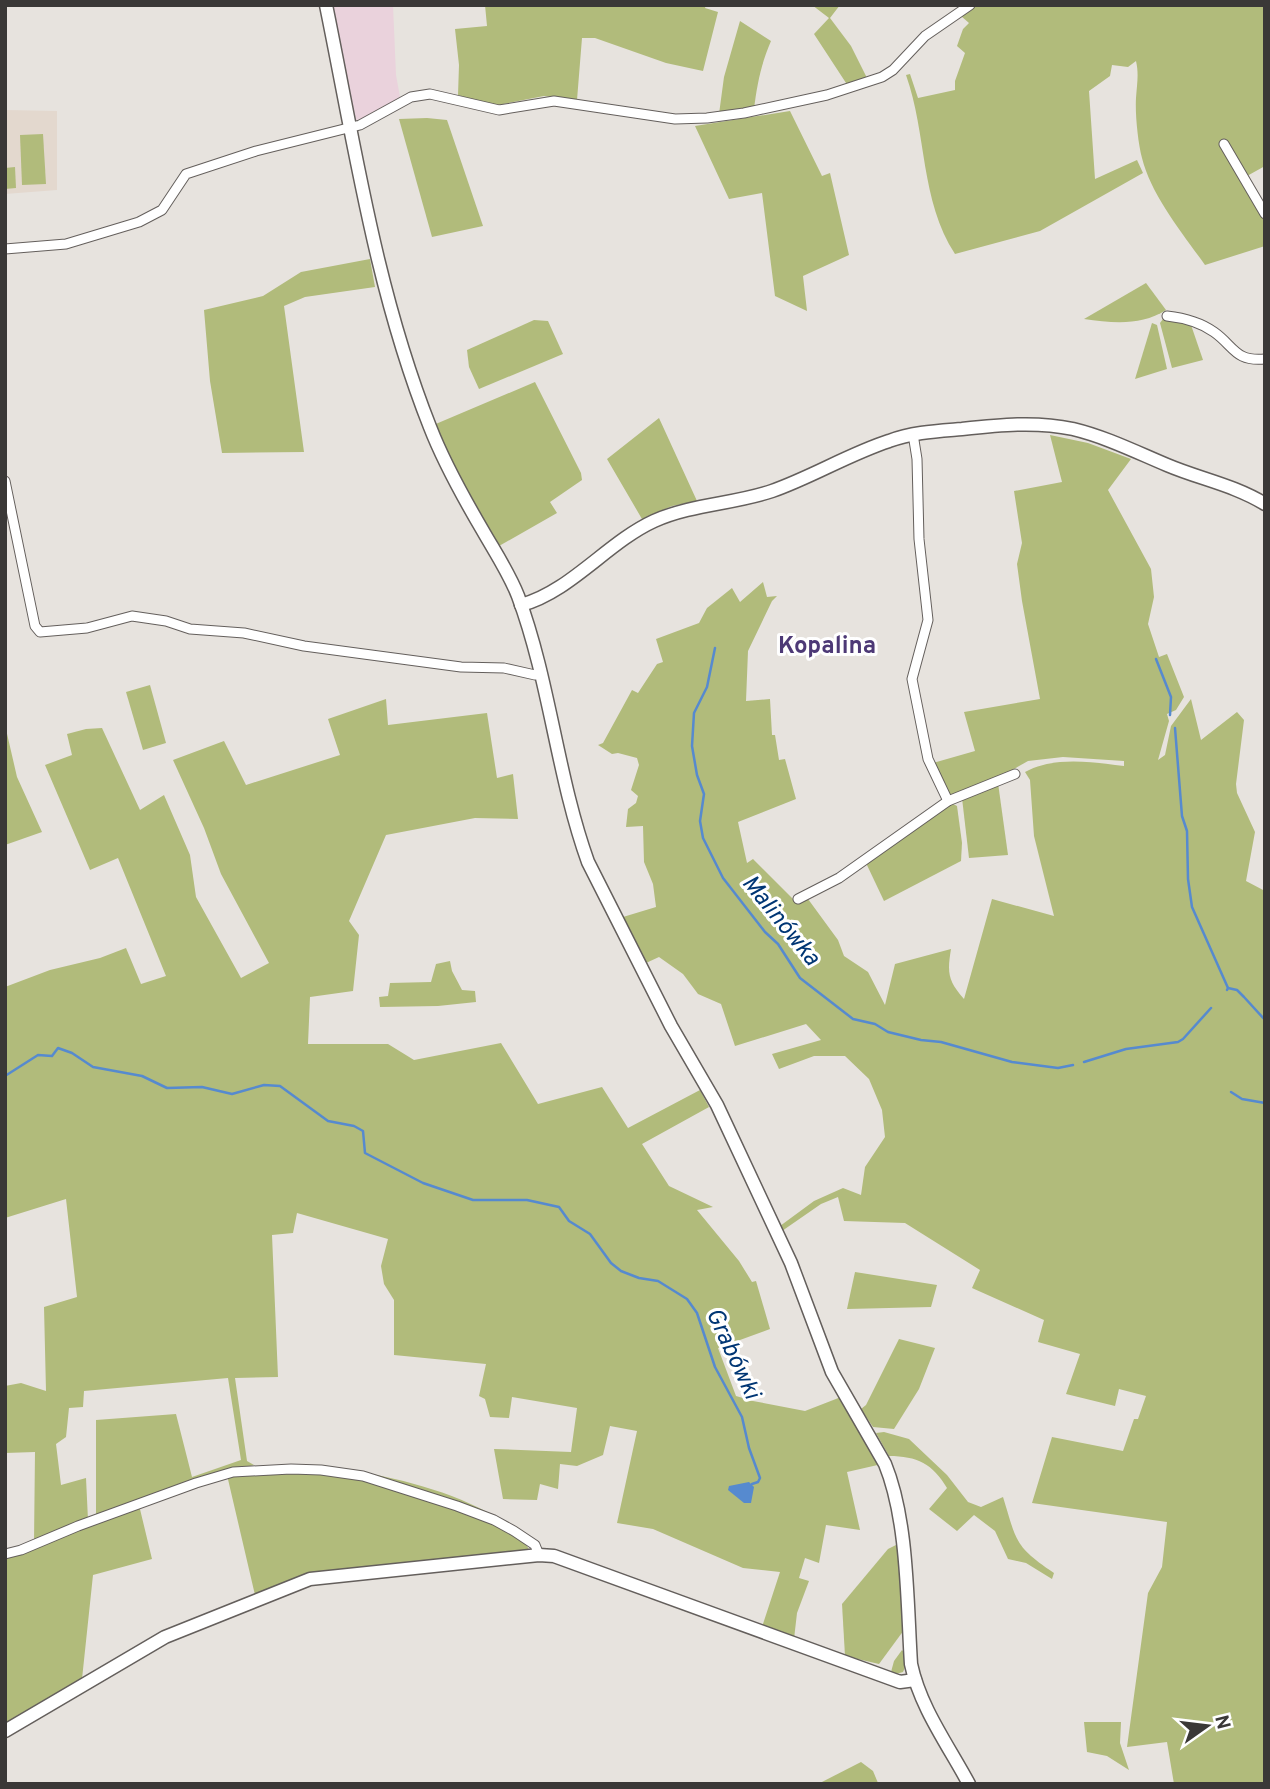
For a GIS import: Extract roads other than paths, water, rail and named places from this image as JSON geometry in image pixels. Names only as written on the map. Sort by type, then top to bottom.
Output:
[{"type":"street","points":[[326,5],[383,283],[414,385],[430,429],[456,486],[521,605],[578,831],[589,862],[671,1026],[717,1105],[791,1262],[832,1372],[880,1455],[891,1480],[900,1521],[911,1664],[915,1680],[930,1715],[969,1784]]},
{"type":"street","points":[[5,249],[66,244],[139,222],[162,210],[186,174],[323,133],[360,125],[411,97],[430,93],[499,110],[547,101],[565,101],[675,120],[774,108],[827,95],[882,77],[893,70],[928,34],[970,5]]},
{"type":"street","points":[[1224,144],[1265,214]]},
{"type":"street","points":[[1167,316],[1185,318],[1212,331],[1240,357],[1265,359]]},
{"type":"street","points":[[521,605],[542,598],[624,539],[656,520],[674,513],[772,491],[878,445],[912,434],[1017,424],[1075,430],[1235,488],[1265,504]]},
{"type":"street","points":[[912,434],[917,459],[919,539],[929,620],[912,679],[928,759],[948,801]]},
{"type":"street","points":[[5,481],[35,626],[40,632],[87,628],[132,616],[166,621],[190,629],[244,634],[400,660],[461,667],[503,668],[535,675],[540,673]]},
{"type":"street","points":[[798,900],[839,878],[948,801],[1014,774]]},
{"type":"street","points":[[5,1554],[196,1483],[233,1472],[321,1469],[363,1476],[494,1520],[536,1545],[539,1555]]},
{"type":"street","points":[[5,1731],[165,1637],[310,1579],[539,1555],[554,1556],[900,1682],[915,1680]]},
{"type":"water","points":[[749,1482],[754,1487],[751,1503],[744,1503],[728,1490],[729,1486]]},
{"type":"waterway","name":"Malinówka","points":[[715,648],[707,687],[694,713],[692,746],[697,775],[704,794],[700,821],[703,838],[723,878],[765,932],[778,944],[800,978],[853,1019],[875,1024],[888,1032],[941,1042],[1012,1062],[1058,1068],[1073,1065]]},
{"type":"waterway","points":[[1156,659],[1171,697],[1170,715]]},
{"type":"waterway","points":[[1175,728],[1182,816],[1187,831],[1188,879],[1192,907],[1228,988]]},
{"type":"waterway","name":"Malinówka","points":[[1227,990],[1237,990],[1265,1020]]},
{"type":"waterway","name":"Malinówka","points":[[1084,1062],[1126,1049],[1178,1042],[1211,1008]]},
{"type":"waterway","name":"Grabówki","points":[[5,1076],[38,1055],[52,1056],[58,1048],[72,1053],[93,1067],[142,1076],[167,1088],[202,1087],[232,1094],[264,1085],[280,1086],[328,1121],[354,1126],[363,1131],[365,1153],[423,1183],[473,1200],[527,1200],[559,1207],[569,1221],[590,1234],[611,1263],[621,1271],[658,1281],[687,1299],[697,1313],[715,1367],[742,1417],[760,1478],[752,1484]]},
{"type":"waterway","points":[[1231,1092],[1242,1099],[1265,1103]]},
{"type":"district","name":"Kopalina","points":[[827,647]]}]
